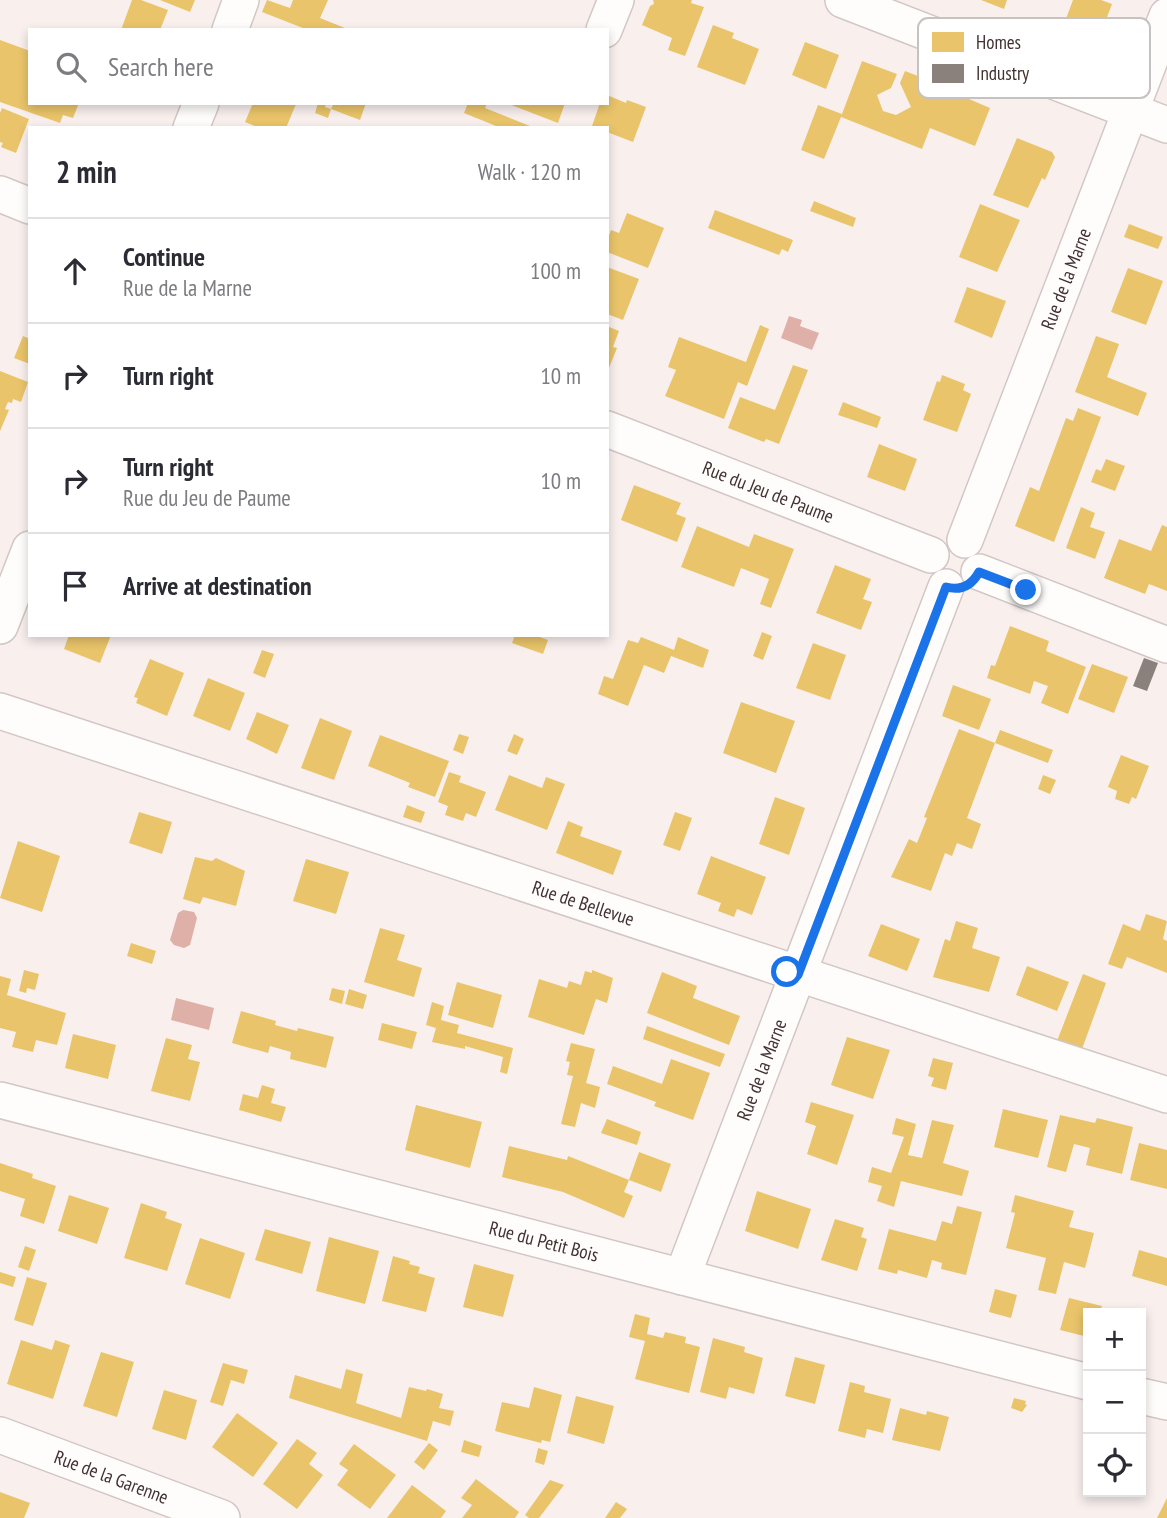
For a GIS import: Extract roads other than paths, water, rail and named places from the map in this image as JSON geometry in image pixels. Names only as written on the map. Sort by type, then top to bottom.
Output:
[{"type":"street","points":[[231,28],[242,0]]},
{"type":"street","points":[[605,28],[616,0]]},
{"type":"street","points":[[843,0],[918,29]]},
{"type":"street","name":"Rue de la Marne","points":[[1150,60],[1167,16]]},
{"type":"street","points":[[1096,98],[1167,125]]},
{"type":"street","name":"Rue de la Marne","points":[[965,540],[1135,98]]},
{"type":"street","points":[[192,126],[200,105]]},
{"type":"street","points":[[0,194],[28,204]]},
{"type":"street","name":"Rue du Jeu de Paume","points":[[609,430],[931,555]]},
{"type":"street","points":[[949,538],[965,540],[977,550],[981,565],[979,572],[975,579],[962,588],[946,587],[939,583],[931,570],[931,555],[942,541],[949,538]]},
{"type":"street","points":[[0,626],[28,554]]},
{"type":"street","points":[[979,572],[1167,645]]},
{"type":"street","name":"Rue de la Marne","points":[[682,1277],[946,587]]},
{"type":"street","name":"Rue de Bellevue","points":[[0,711],[1167,1095]]},
{"type":"street","name":"Rue du Petit Bois","points":[[0,1100],[682,1277],[1072,1387]]},
{"type":"street","points":[[1146,1397],[1167,1402]]},
{"type":"street","name":"Rue de la Garenne","points":[[0,1435],[222,1518]]}]
